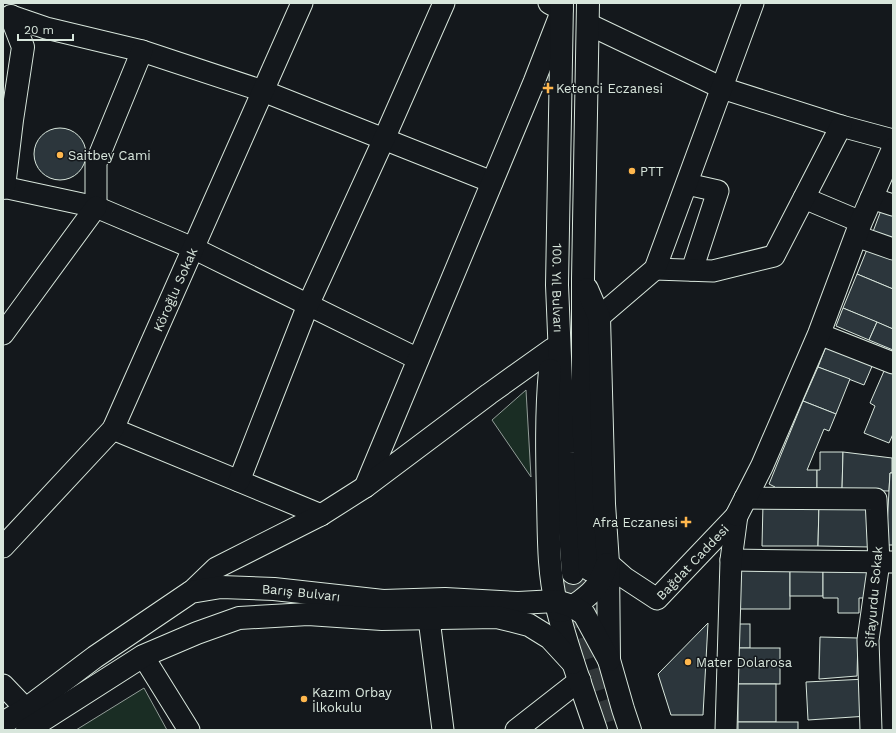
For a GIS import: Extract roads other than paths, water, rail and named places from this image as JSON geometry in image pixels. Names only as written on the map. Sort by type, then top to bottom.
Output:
[{"type":"main road","name":"100. Yıl Bulvarı","points":[[558,5],[558,285],[564,453],[591,568]]},
{"type":"main road","name":"100. Yıl Bulvarı","points":[[588,13],[582,279],[583,415],[591,568]]},
{"type":"main road","points":[[3,187],[23,47],[9,17]]},
{"type":"main road","points":[[741,506],[762,466],[819,334],[871,198],[893,149]]},
{"type":"main road","points":[[582,279],[598,317],[604,504],[591,568],[609,660],[630,730]]},
{"type":"main road","points":[[518,603],[531,594],[546,577],[550,557],[547,395],[558,285]]},
{"type":"main road","points":[[550,557],[576,671],[596,730]]},
{"type":"main road","points":[[497,617],[562,606],[582,600],[597,586],[591,568]]},
{"type":"main road","name":"Barış Bulvarı","points":[[26,720],[95,657],[191,592],[222,587],[274,588],[383,601],[445,599],[562,606]]},
{"type":"main road","points":[[562,606],[584,614],[609,660]]},
{"type":"main road","name":"Barış Bulvarı","points":[[3,723],[26,720],[143,656],[197,632],[239,618],[308,614],[382,619],[497,617],[529,625],[550,638],[576,671]]},
{"type":"street","name":"Köroğlu Sokak","points":[[3,547],[113,429],[302,3]]},
{"type":"street","points":[[239,481],[308,305],[444,3]]},
{"type":"street","points":[[598,317],[655,269],[753,3]]},
{"type":"street","points":[[365,487],[492,182],[558,5]]},
{"type":"street","points":[[588,13],[722,88],[841,126],[893,140]]},
{"type":"street","points":[[9,17],[46,28],[142,51],[263,91],[492,182]]},
{"type":"street","points":[[3,334],[96,207],[96,163],[142,51]]},
{"type":"street","points":[[655,269],[713,271],[774,256],[841,126]]},
{"type":"street","points":[[687,184],[718,191],[692,270]]},
{"type":"street","points":[[3,187],[96,207],[193,248],[418,360]]},
{"type":"street","points":[[804,198],[893,249]]},
{"type":"street","points":[[871,198],[893,205]]},
{"type":"street","points":[[819,334],[893,363]]},
{"type":"street","points":[[191,592],[216,568],[320,515],[365,487],[489,394],[552,349]]},
{"type":"street","points":[[113,429],[320,515]]},
{"type":"street","name":"Şifayurdu Sokak","points":[[741,506],[876,499],[886,562],[868,640],[871,730]]},
{"type":"street","points":[[726,730],[731,560],[741,506]]},
{"type":"street","name":"Bağdat Caddesi","points":[[591,568],[625,578],[657,599],[741,506]]},
{"type":"street","points":[[731,560],[886,562]]},
{"type":"street","points":[[429,619],[443,730]]},
{"type":"street","points":[[143,656],[189,730]]},
{"type":"street","points":[[516,730],[576,671]]},
{"type":"street","points":[[3,685],[26,720]]},
{"type":"tunnel","points":[[573,573],[579,636],[608,730]]},
{"type":"tunnel","points":[[591,575],[594,606],[600,640]]},
{"type":"place","name":"Ketenci Eczanesi","points":[[548,88]]},
{"type":"place","name":"Saitbey Cami","points":[[60,155]]},
{"type":"place","name":"PTT","points":[[632,171]]},
{"type":"place","name":"Afra Eczanesi","points":[[686,522]]},
{"type":"place","name":"Mater Dolarosa","points":[[688,662]]},
{"type":"place","name":"Kazım Orbay İlkokulu","points":[[304,699]]}]
